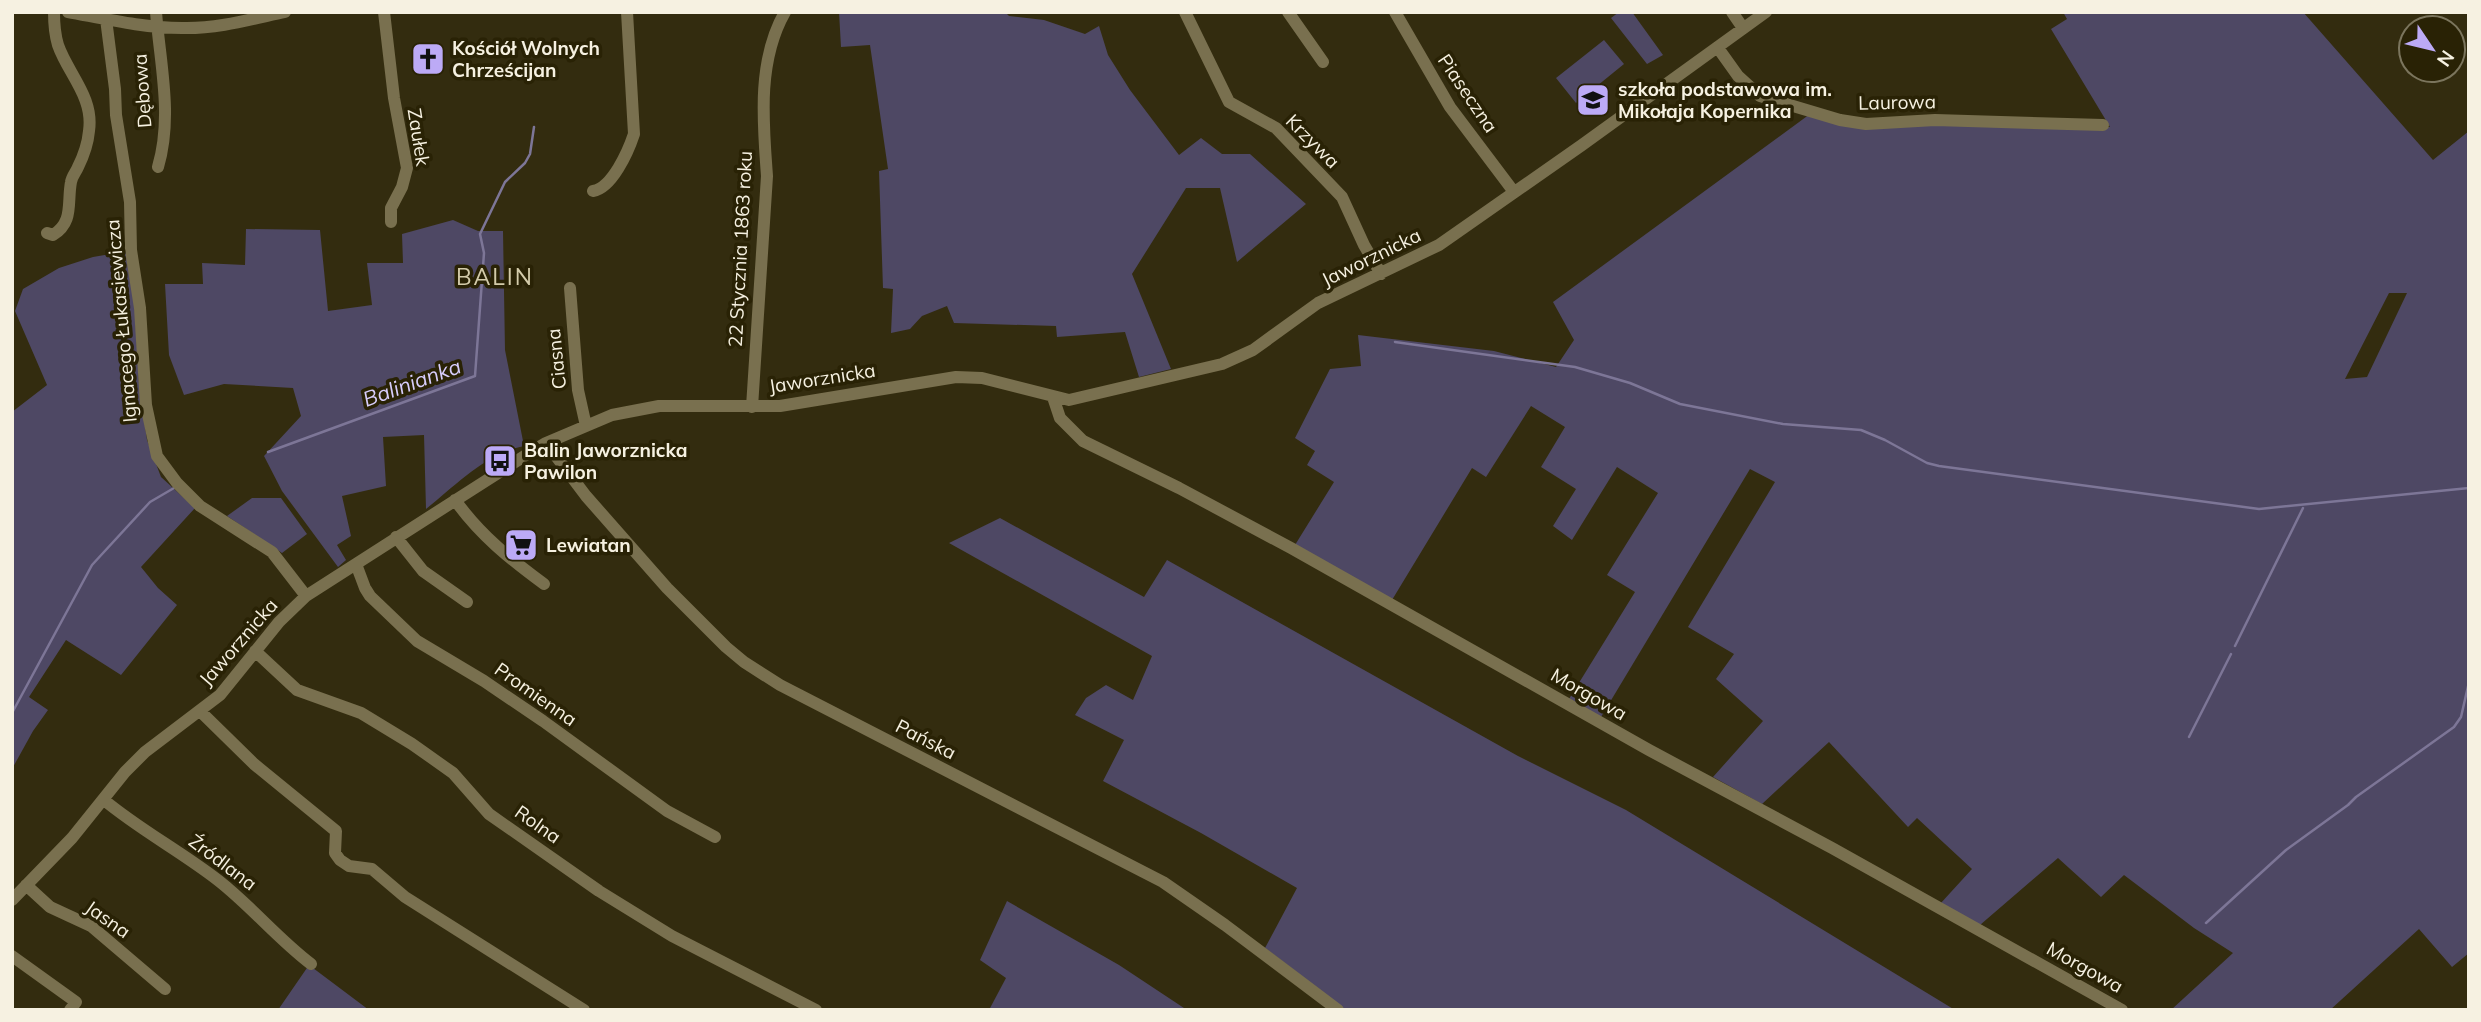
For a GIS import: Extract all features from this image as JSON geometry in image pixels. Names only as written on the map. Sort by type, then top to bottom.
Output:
[{"type":"street","points":[[47,233],[53,235],[66,224],[71,180],[90,129],[86,101],[58,45],[54,12]]},
{"type":"street","points":[[68,12],[157,27],[184,28],[220,25],[285,12]]},
{"type":"street","name":"Dębowa","points":[[156,12],[166,111],[163,150],[158,167]]},
{"type":"street","name":"Zaułek","points":[[384,12],[394,98],[407,168],[405,181],[391,208],[391,222]]},
{"type":"street","points":[[593,191],[607,186],[634,134],[627,12]]},
{"type":"street","name":"22 Stycznia 1863 roku","points":[[752,407],[767,176],[764,143],[766,65],[772,38],[785,12]]},
{"type":"street","name":"Krzywa","points":[[1185,12],[1229,102],[1276,128],[1342,197],[1381,274]]},
{"type":"street","points":[[1288,12],[1323,62]]},
{"type":"street","name":"Piaseczna","points":[[1395,12],[1450,107],[1514,192]]},
{"type":"street","points":[[1732,12],[1744,28],[1766,12]]},
{"type":"street","name":"Ignacego Łukasiewicza","points":[[106,19],[116,115],[130,202],[131,250],[140,308],[146,405],[158,456],[179,485],[223,521],[272,552],[306,596]]},
{"type":"street","name":"Jaworznicka","points":[[12,900],[72,838],[125,772],[145,752],[201,712],[234,680],[279,621],[306,596],[546,443],[628,410],[659,405],[780,406],[956,377],[982,378],[1069,400],[1222,364],[1253,350],[1318,303],[1439,245],[1744,28]]},
{"type":"street","name":"Laurowa","points":[[1718,48],[1743,83],[1760,96],[1840,120],[1866,124],[1935,120],[2103,125]]},
{"type":"street","name":"Ciasna","points":[[570,288],[578,390],[586,426]]},
{"type":"street","name":"Morgowa","points":[[1053,397],[1060,418],[1083,441],[1179,488],[1291,548],[1649,750],[1832,848],[2122,1010]]},
{"type":"street","name":"Pańska","points":[[546,443],[586,496],[667,588],[744,663],[780,685],[1163,882],[1338,1010]]},
{"type":"street","points":[[455,499],[472,524],[500,551],[544,584]]},
{"type":"street","points":[[396,537],[423,571],[467,603]]},
{"type":"street","name":"Promienna","points":[[356,564],[370,596],[417,641],[533,714],[667,811],[715,837]]},
{"type":"street","name":"Rolna","points":[[255,651],[297,690],[361,713],[453,773],[489,814],[599,891],[672,936],[816,1010]]},
{"type":"street","points":[[201,712],[254,764],[336,831],[335,853],[340,860],[349,866],[372,869],[405,897],[584,1010]]},
{"type":"street","name":"Źródlana","points":[[104,800],[220,882],[264,920],[289,948],[311,964]]},
{"type":"street","name":"Jasna","points":[[26,885],[50,907],[91,926],[165,989]]},
{"type":"street","points":[[12,956],[76,1002],[71,1010]]},
{"type":"shaded area","points":[[839,12],[1005,12],[1009,16],[1044,20],[1085,34],[1099,26],[1108,55],[1130,90],[1179,155],[1201,138],[1222,154],[1250,154],[1306,204],[1237,262],[1220,188],[1186,188],[1132,274],[1171,369],[1139,377],[1125,332],[1057,337],[1056,326],[954,323],[947,306],[922,316],[910,329],[891,333],[893,289],[883,288],[879,171],[888,169],[870,45],[841,47]]},
{"type":"shaded area","points":[[1619,12],[1632,12],[1663,55],[1647,64],[1611,18]]},
{"type":"shaded area","points":[[2063,12],[2303,12],[2433,160],[2469,131],[2469,953],[2452,967],[2419,929],[2330,1010],[2171,1010],[2233,953],[2194,928],[2124,875],[2101,897],[2058,858],[1980,925],[1940,904],[1972,869],[1917,818],[1908,827],[1829,742],[1762,804],[1713,777],[1763,721],[1716,679],[1734,654],[1688,627],[1775,482],[1750,469],[1601,717],[1569,699],[1635,592],[1607,575],[1658,493],[1617,467],[1572,540],[1553,526],[1576,489],[1541,467],[1565,427],[1531,406],[1486,477],[1472,468],[1392,600],[1295,545],[1334,482],[1307,465],[1315,451],[1295,438],[1330,369],[1361,366],[1358,335],[1494,351],[1556,367],[1574,340],[1553,302],[1810,114],[1936,124],[2110,127],[2051,29],[2067,19]],"holes":[[[2389,293],[2407,293],[2367,377],[2345,379]]]},
{"type":"shaded area","points":[[1604,40],[1624,64],[1576,103],[1556,78]]},
{"type":"shaded area","points":[[453,220],[478,231],[503,231],[505,350],[524,446],[484,463],[426,509],[424,435],[383,437],[386,486],[342,496],[351,536],[337,545],[346,560],[338,567],[282,491],[264,456],[301,416],[293,388],[224,384],[184,395],[169,355],[165,284],[203,284],[202,263],[245,265],[246,229],[320,230],[328,311],[372,305],[367,263],[403,263],[402,234]]},
{"type":"shaded area","points":[[128,251],[133,278],[139,383],[147,440],[161,477],[195,508],[141,567],[158,588],[177,605],[121,675],[66,640],[29,697],[48,710],[12,769],[12,412],[47,385],[15,311],[23,289],[59,268],[93,257]]},
{"type":"shaded area","points":[[252,498],[281,498],[307,534],[282,553],[227,516]]},
{"type":"shaded area","points":[[1000,518],[1144,597],[1167,560],[1518,756],[1626,810],[1955,1010],[1346,1010],[1265,948],[1297,888],[1103,781],[1124,740],[1075,715],[1086,698],[1106,685],[1133,700],[1152,656],[949,543]]},
{"type":"shaded area","points":[[1007,901],[1119,965],[1187,1010],[989,1010],[1006,978],[980,960]]},
{"type":"shaded area","points":[[309,965],[369,1010],[278,1010]]},
{"type":"waterway","name":"Balinianka","points":[[268,452],[475,376],[484,253],[480,234],[505,182],[525,163],[530,154],[534,127]]},
{"type":"waterway","points":[[1395,342],[1575,367],[1630,383],[1680,404],[1783,424],[1861,430],[1927,463],[1939,466],[2259,509],[2469,488]]},
{"type":"waterway","name":"Balinianka","points":[[12,713],[92,565],[150,502],[174,488]]},
{"type":"waterway","points":[[2235,646],[2303,508]]},
{"type":"waterway","points":[[2189,737],[2231,654]]},
{"type":"waterway","points":[[2206,923],[2286,850],[2454,727],[2461,717],[2469,682]]},
{"type":"place","name":"Kościół Wolnych Chrześcijan","points":[[428,59]]},
{"type":"place","name":"szkoła podstawowa im. Mikołaja Kopernika","points":[[1593,100]]},
{"type":"place","name":"Balin Jaworznicka Pawilon","points":[[500,461]]},
{"type":"place","name":"Lewiatan","points":[[521,545]]},
{"type":"district","name":"BALIN","points":[[495,277]]}]
